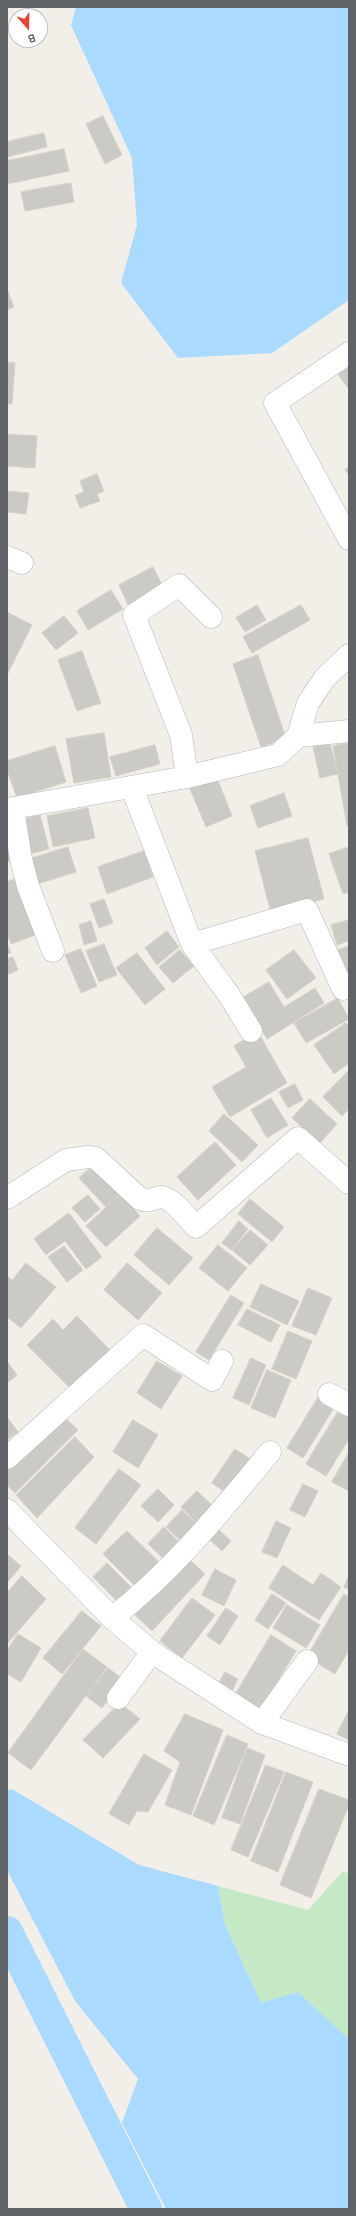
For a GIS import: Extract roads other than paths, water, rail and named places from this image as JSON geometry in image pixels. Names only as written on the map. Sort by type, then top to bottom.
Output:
[{"type":"street","points":[[349,353],[275,403],[349,539]]},
{"type":"street","points":[[187,777],[181,735],[134,616],[179,585],[211,617]]},
{"type":"street","points":[[52,951],[28,886],[10,809],[132,788],[278,756],[298,736],[308,703],[324,679],[349,655]]},
{"type":"street","points":[[298,736],[349,731]]},
{"type":"street","points":[[132,788],[192,944],[229,995],[250,1031]]},
{"type":"street","points":[[192,944],[307,910],[343,989]]},
{"type":"street","points":[[7,1198],[66,1160],[96,1158],[140,1199],[147,1202],[162,1197],[169,1198],[196,1227],[298,1138],[349,1183]]},
{"type":"street","points":[[7,1458],[142,1335],[212,1380],[222,1362]]},
{"type":"street","points":[[329,1394],[349,1405]]},
{"type":"street","points":[[112,1618],[138,1598],[201,1536],[270,1452]]},
{"type":"street","points":[[7,1510],[112,1618],[152,1652],[262,1723],[349,1755]]},
{"type":"street","points":[[118,1698],[152,1652]]},
{"type":"street","points":[[262,1723],[307,1661]]},
{"type":"water","points":[[76,7],[349,7],[349,300],[272,353],[178,358],[121,283],[137,225],[132,158],[71,25]]},
{"type":"water","points":[[12,1789],[139,1865],[218,1886],[225,1924],[261,2003],[298,1992],[349,2039],[349,2209],[166,2209],[122,2123],[138,2079],[75,2001],[7,1870],[7,1790]]},
{"type":"waterway","points":[[7,1932],[146,2209]]}]
